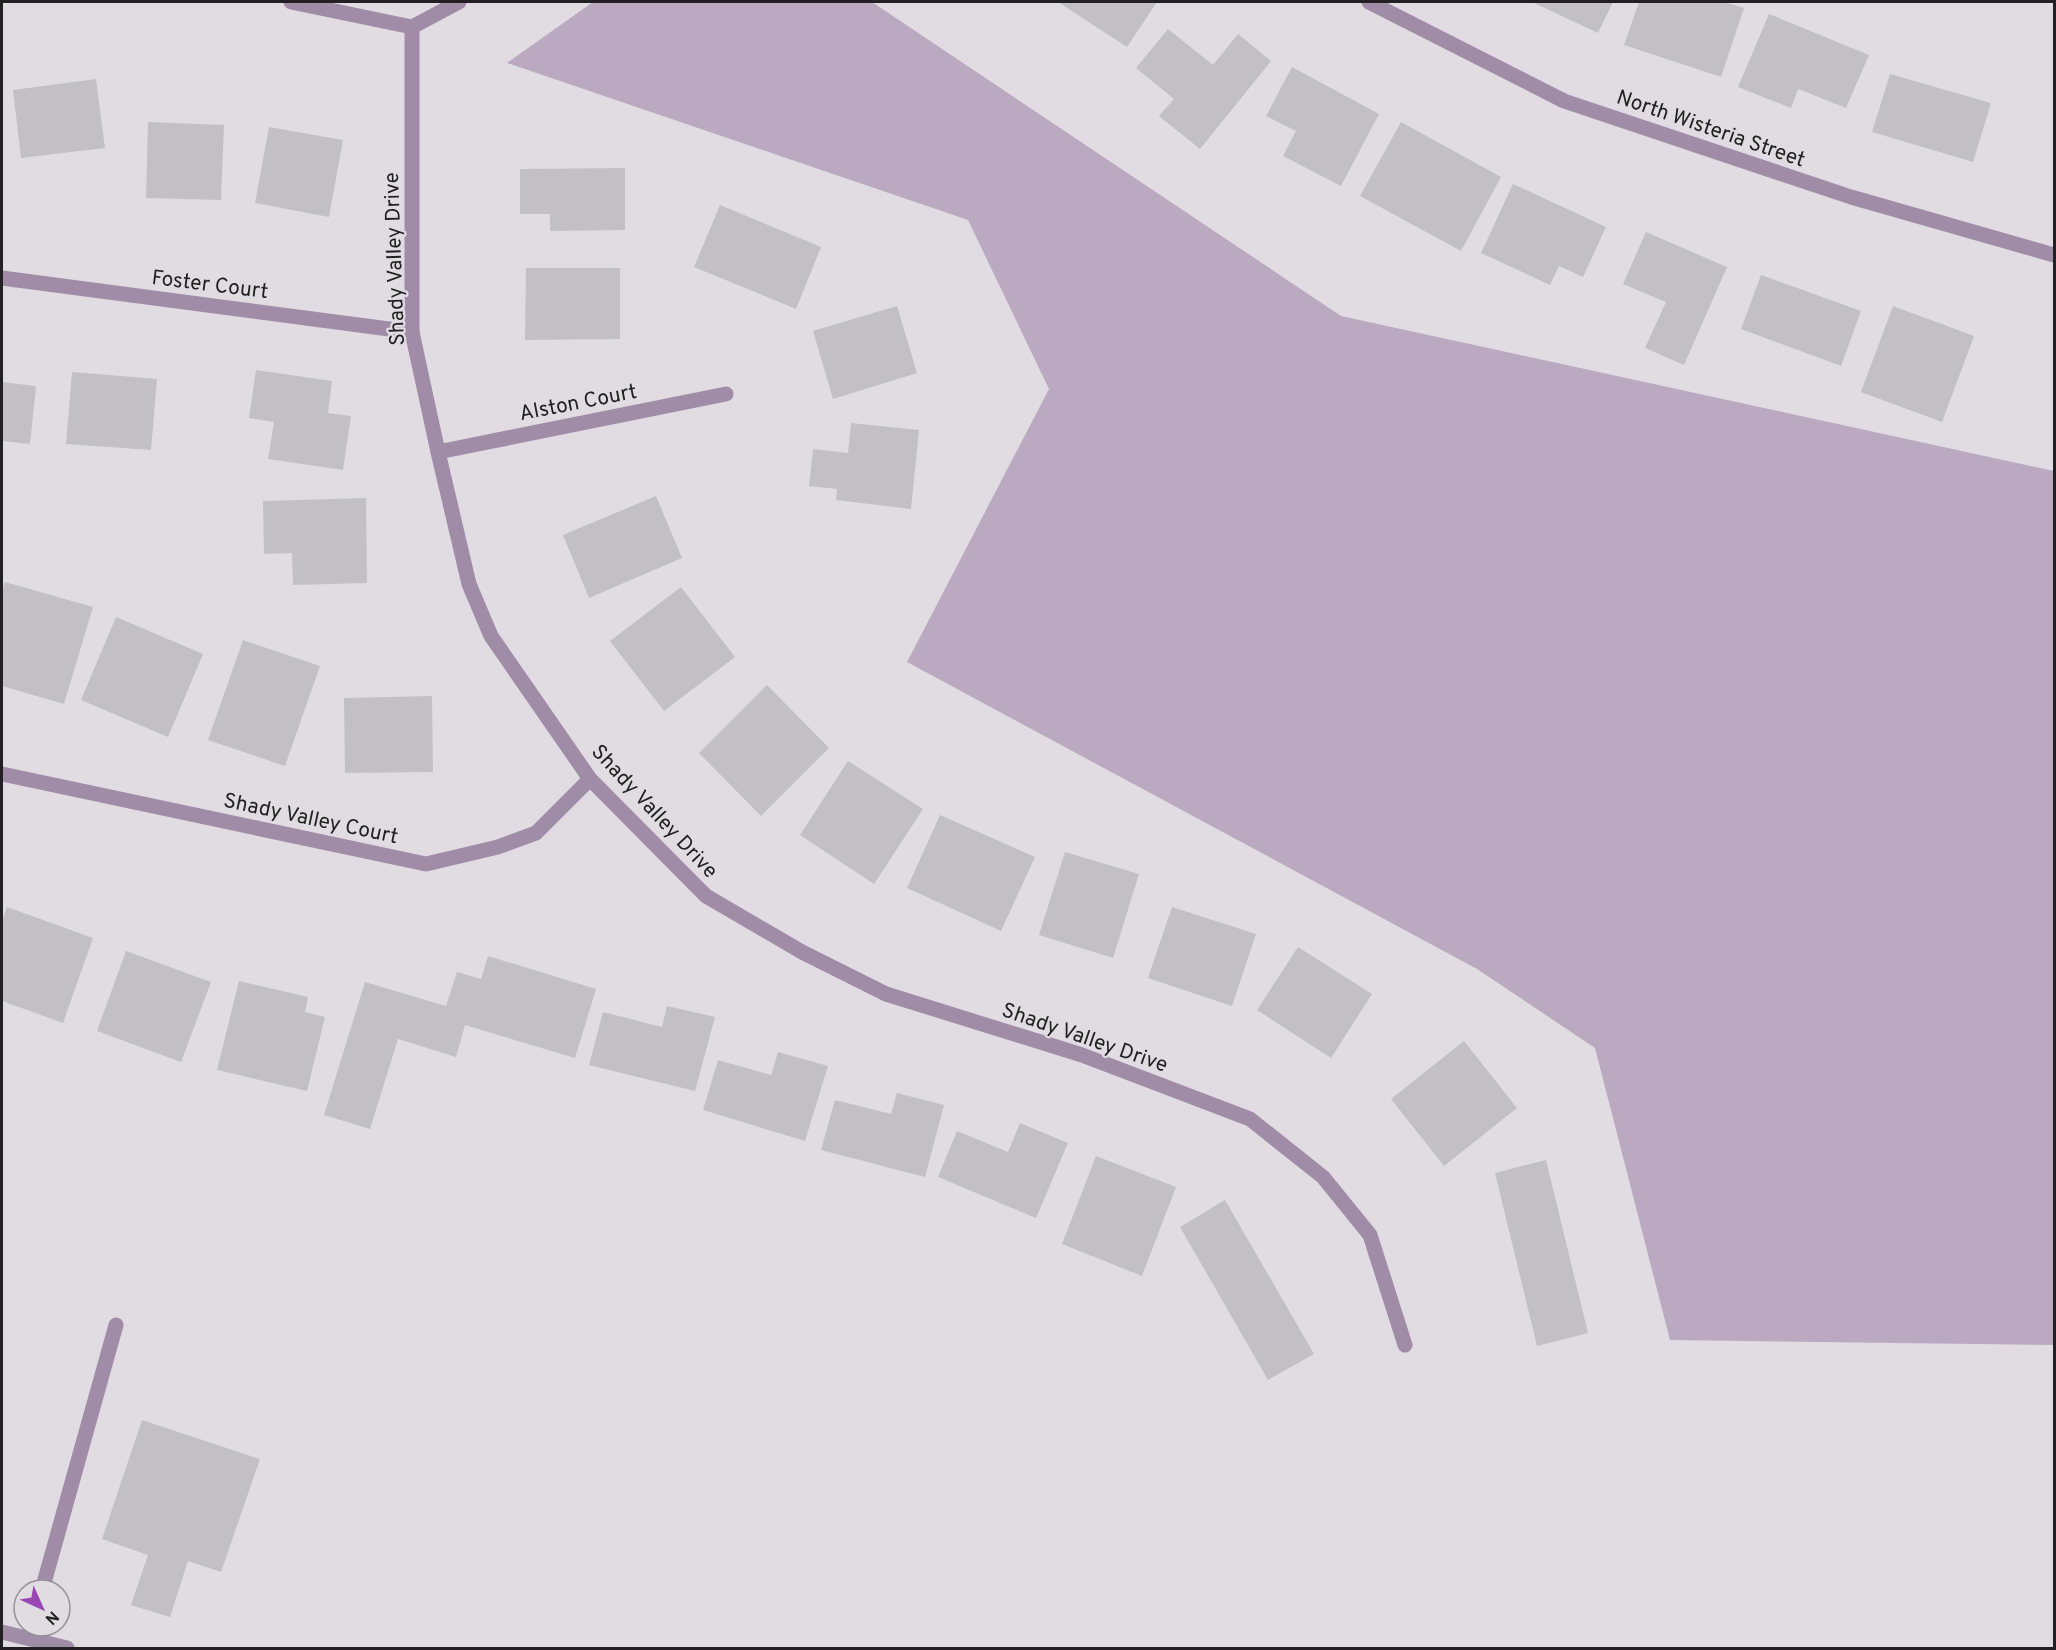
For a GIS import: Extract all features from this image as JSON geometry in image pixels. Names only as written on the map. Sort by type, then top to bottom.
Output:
[{"type":"street","points":[[291,2],[412,27],[459,2]]},
{"type":"street","name":"North Wisteria Street","points":[[1369,2],[1564,101],[1851,197],[2055,255]]},
{"type":"street","name":"Shady Valley Drive","points":[[412,27],[412,332],[438,452],[470,584],[491,636],[590,779],[706,896],[802,952],[886,994],[1082,1056],[1250,1119],[1323,1177],[1370,1235],[1405,1345]]},
{"type":"street","name":"Foster Court","points":[[2,278],[412,332]]},
{"type":"street","name":"Alston Court","points":[[438,452],[726,394]]},
{"type":"street","name":"Shady Valley Court","points":[[2,774],[426,864],[498,847],[536,832],[590,779]]},
{"type":"street","points":[[45,1578],[116,1325]]},
{"type":"street","points":[[44,1638],[67,1648]]},
{"type":"shaded area","points":[[593,2],[872,2],[1341,316],[2054,471],[2054,1345],[1670,1340],[1595,1048],[1477,969],[907,662],[1049,389],[968,220],[507,63]]},
{"type":"building","points":[[1058,2],[1157,2],[1127,47]]},
{"type":"building","points":[[1532,2],[1613,2],[1598,33]]},
{"type":"building","points":[[1639,2],[1724,2],[1744,8],[1721,77],[1624,45]]},
{"type":"building","points":[[1769,14],[1869,55],[1846,108],[1798,89],[1791,108],[1738,87]]},
{"type":"building","points":[[1168,29],[1213,65],[1238,34],[1271,61],[1200,149],[1159,116],[1174,99],[1136,68]]},
{"type":"building","points":[[1292,67],[1379,114],[1341,186],[1283,156],[1296,131],[1266,116]]},
{"type":"building","points":[[1890,74],[1991,103],[1973,162],[1872,132]]},
{"type":"building","points":[[96,79],[105,148],[21,158],[13,90]]},
{"type":"building","points":[[148,122],[224,125],[221,200],[146,198]]},
{"type":"building","points":[[1401,122],[1501,177],[1461,251],[1360,196]]},
{"type":"building","points":[[269,127],[343,140],[329,217],[255,203]]},
{"type":"building","points":[[625,168],[625,230],[550,231],[550,214],[520,214],[520,169]]},
{"type":"building","points":[[1513,184],[1606,227],[1583,277],[1559,266],[1550,285],[1481,253]]},
{"type":"building","points":[[720,205],[821,247],[796,309],[694,267]]},
{"type":"building","points":[[1646,232],[1727,267],[1684,365],[1645,348],[1666,302],[1623,284]]},
{"type":"building","points":[[526,268],[620,268],[620,339],[525,340]]},
{"type":"building","points":[[1761,275],[1861,311],[1841,366],[1741,329]]},
{"type":"building","points":[[897,306],[917,373],[833,399],[813,331]]},
{"type":"building","points":[[1893,306],[1974,336],[1942,422],[1861,392]]},
{"type":"building","points":[[256,370],[332,381],[328,413],[351,416],[343,470],[268,459],[274,422],[249,418]]},
{"type":"building","points":[[72,372],[157,379],[151,450],[66,444]]},
{"type":"building","points":[[2,382],[36,386],[30,444],[2,441]]},
{"type":"building","points":[[851,423],[919,430],[911,509],[836,500],[837,489],[809,486],[813,449],[848,453]]},
{"type":"building","points":[[656,496],[682,558],[589,598],[563,535]]},
{"type":"building","points":[[366,498],[367,583],[293,585],[292,553],[264,554],[263,501]]},
{"type":"building","points":[[5,582],[93,607],[64,704],[2,686],[2,592]]},
{"type":"building","points":[[681,587],[735,657],[664,711],[610,641]]},
{"type":"building","points":[[116,617],[203,654],[168,737],[81,700]]},
{"type":"building","points":[[243,640],[320,666],[285,766],[208,740]]},
{"type":"building","points":[[767,685],[829,748],[761,816],[699,753]]},
{"type":"building","points":[[432,696],[433,772],[345,773],[344,698]]},
{"type":"building","points":[[848,761],[923,809],[874,884],[800,835]]},
{"type":"building","points":[[940,815],[1035,857],[1001,931],[907,888]]},
{"type":"building","points":[[1065,852],[1139,874],[1113,958],[1039,935]]},
{"type":"building","points":[[7,907],[93,938],[63,1023],[2,1001],[2,921]]},
{"type":"building","points":[[1172,907],[1256,934],[1232,1006],[1148,978]]},
{"type":"building","points":[[1298,947],[1372,994],[1331,1058],[1257,1010]]},
{"type":"building","points":[[126,951],[211,982],[181,1062],[97,1031]]},
{"type":"building","points":[[488,956],[596,989],[575,1058],[465,1025],[456,1057],[398,1039],[370,1129],[324,1115],[365,982],[446,1006],[457,972],[481,979]]},
{"type":"building","points":[[239,981],[308,997],[305,1012],[325,1017],[307,1091],[217,1070]]},
{"type":"building","points":[[667,1006],[715,1017],[695,1091],[589,1065],[603,1012],[662,1027]]},
{"type":"building","points":[[1464,1041],[1517,1108],[1444,1166],[1391,1099]]},
{"type":"building","points":[[778,1052],[828,1066],[805,1141],[703,1110],[718,1060],[771,1075]]},
{"type":"building","points":[[897,1093],[944,1105],[925,1177],[821,1150],[835,1100],[891,1114]]},
{"type":"building","points":[[1020,1123],[1068,1143],[1036,1218],[938,1177],[957,1131],[1008,1152]]},
{"type":"building","points":[[1096,1156],[1176,1187],[1142,1276],[1062,1244]]},
{"type":"building","points":[[1546,1160],[1588,1333],[1537,1346],[1495,1173]]},
{"type":"building","points":[[1225,1200],[1314,1354],[1268,1380],[1180,1227]]},
{"type":"building","points":[[142,1420],[260,1459],[221,1572],[188,1561],[170,1617],[131,1605],[148,1555],[102,1539]]}]
